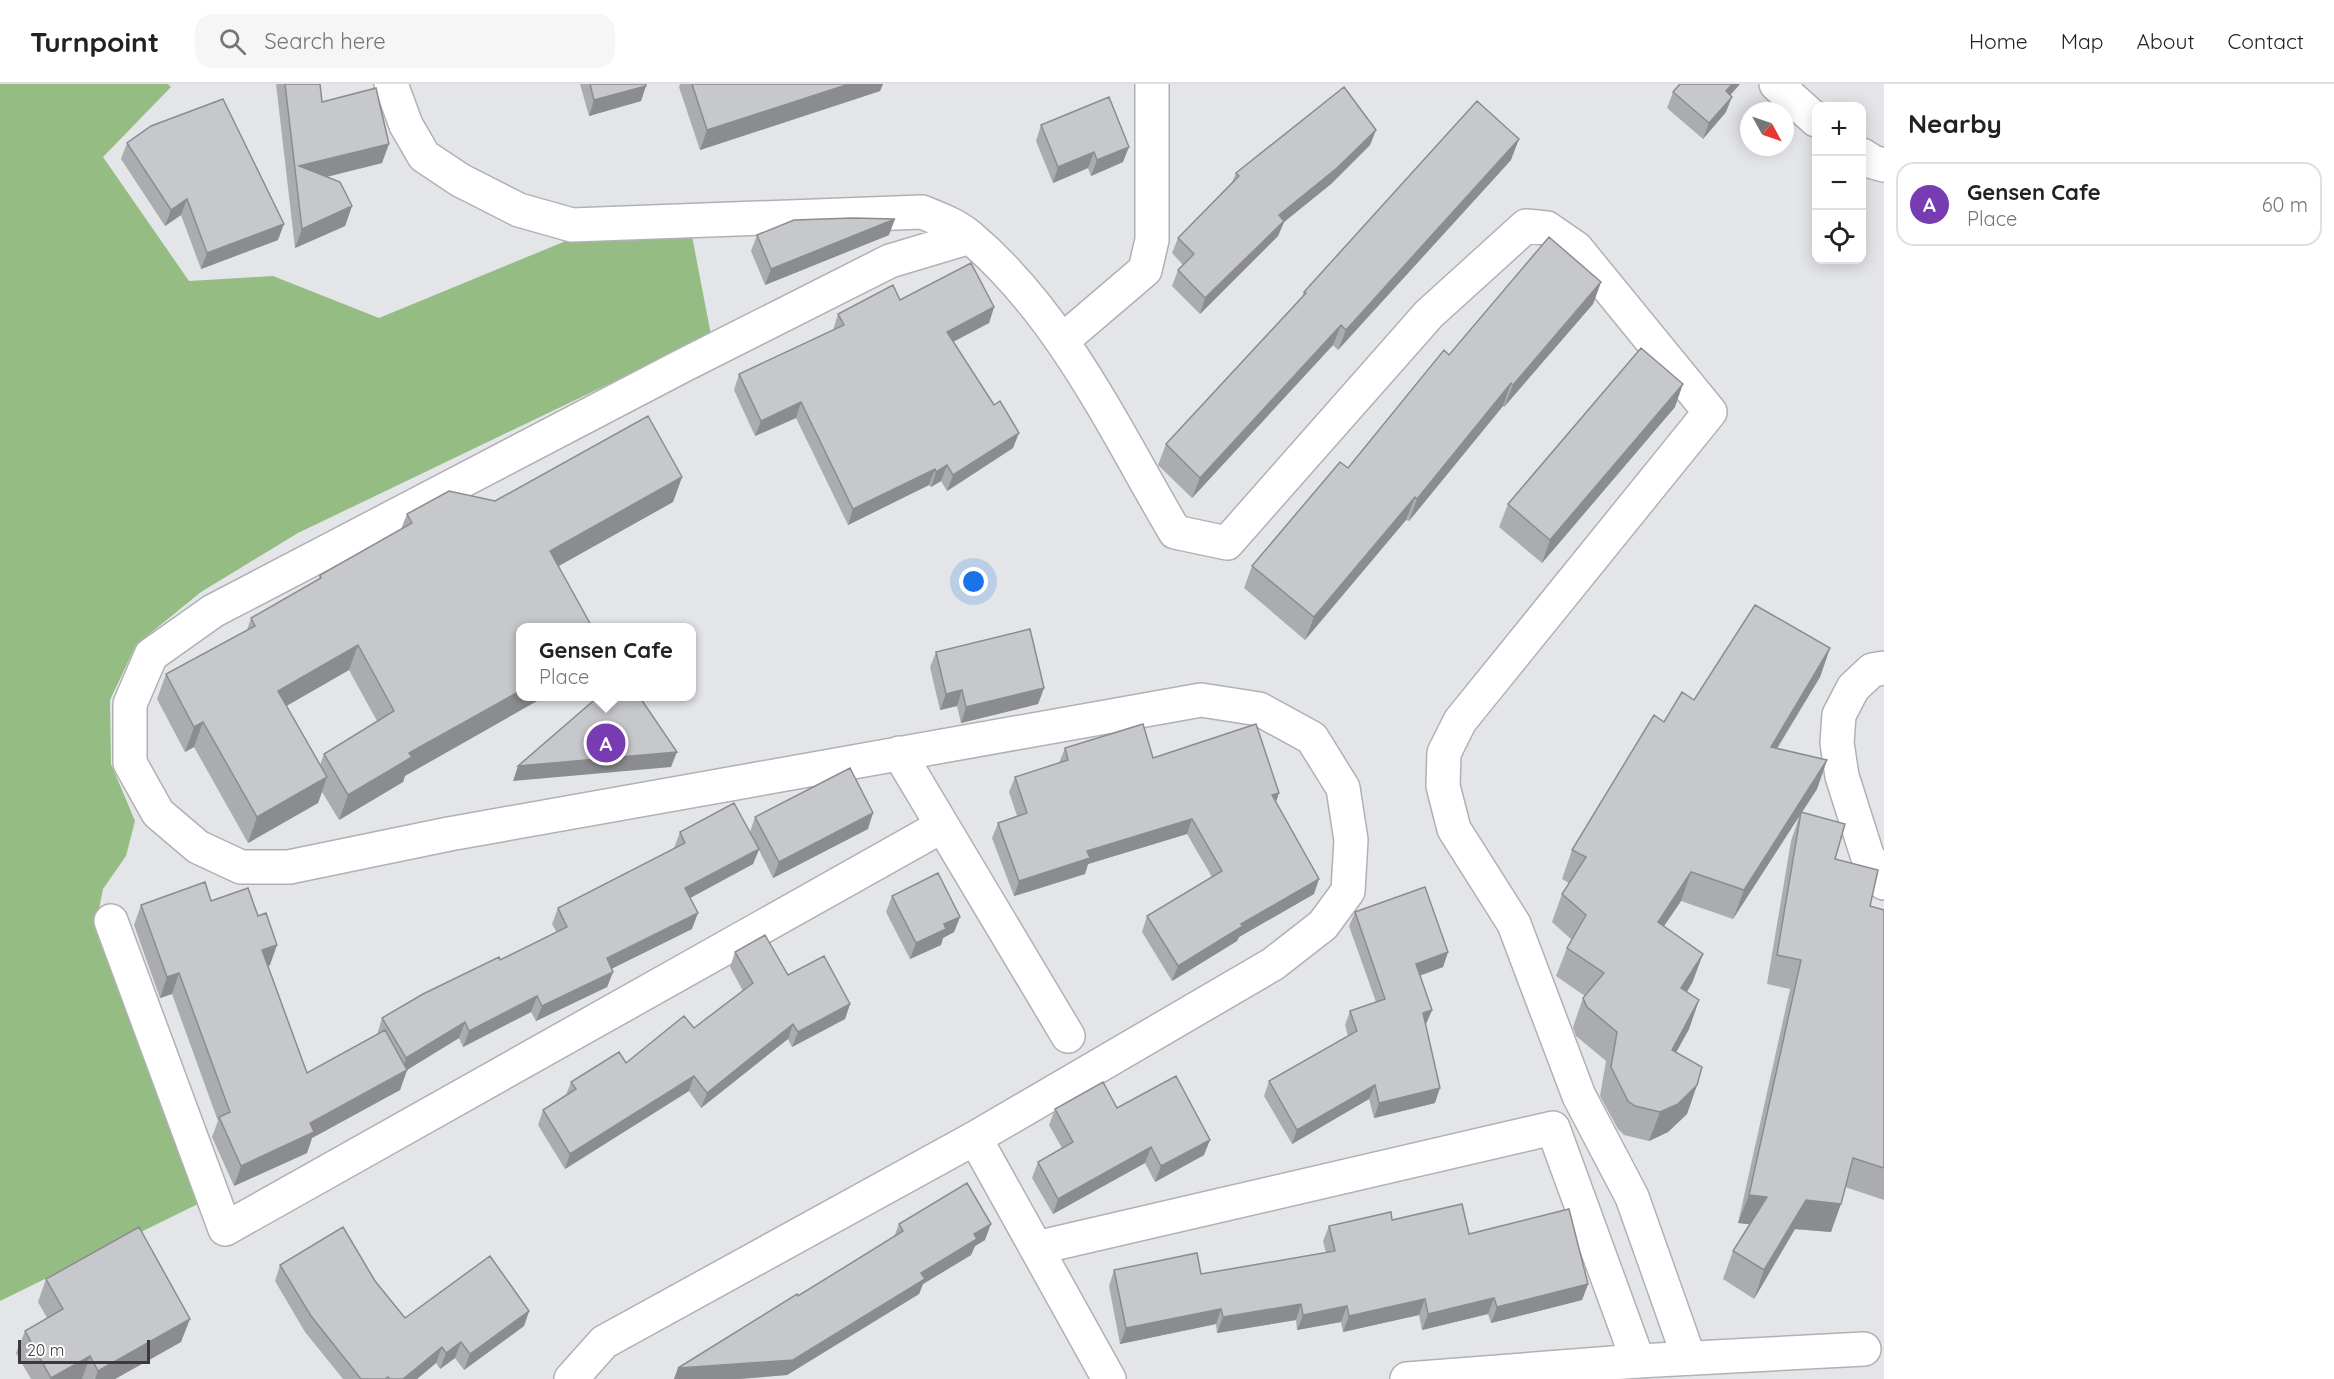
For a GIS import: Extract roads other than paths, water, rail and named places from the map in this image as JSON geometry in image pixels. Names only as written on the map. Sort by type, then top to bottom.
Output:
[{"type":"street","points":[[391,84],[406,125],[424,156],[460,180],[519,210],[572,225],[922,212],[948,222],[970,237],[1022,289],[1063,340],[1175,532],[1227,543],[1429,314],[1526,225],[1547,228],[1576,248],[1710,412],[1460,721],[1444,753],[1443,786],[1454,829],[1514,924],[1579,1096],[1632,1197],[1689,1358]]},
{"type":"street","points":[[1063,340],[1145,270],[1152,240],[1152,84]]},
{"type":"street","points":[[1776,84],[1812,116]]},
{"type":"street","points":[[1864,156],[1884,165]]},
{"type":"street","points":[[571,1377],[604,1342],[975,1138],[1273,964],[1323,925],[1348,891],[1351,840],[1343,788],[1312,738],[1259,709],[1201,700],[449,834],[289,867],[241,867],[198,847],[158,813],[130,763],[130,704],[151,655],[213,611],[682,366],[890,261],[970,237]]},
{"type":"street","points":[[1884,668],[1872,670],[1853,688],[1839,715],[1837,743],[1842,776],[1867,855],[1884,883]]},
{"type":"street","points":[[898,753],[1068,1036]]},
{"type":"street","points":[[111,921],[225,1229],[942,826]]},
{"type":"street","points":[[1036,1248],[1553,1128],[1638,1361]]},
{"type":"street","points":[[975,1138],[1109,1379]]},
{"type":"street","points":[[1407,1379],[1638,1361],[1864,1349]]},
{"type":"place","name":"Gensen Cafe","points":[[606,743]]}]
